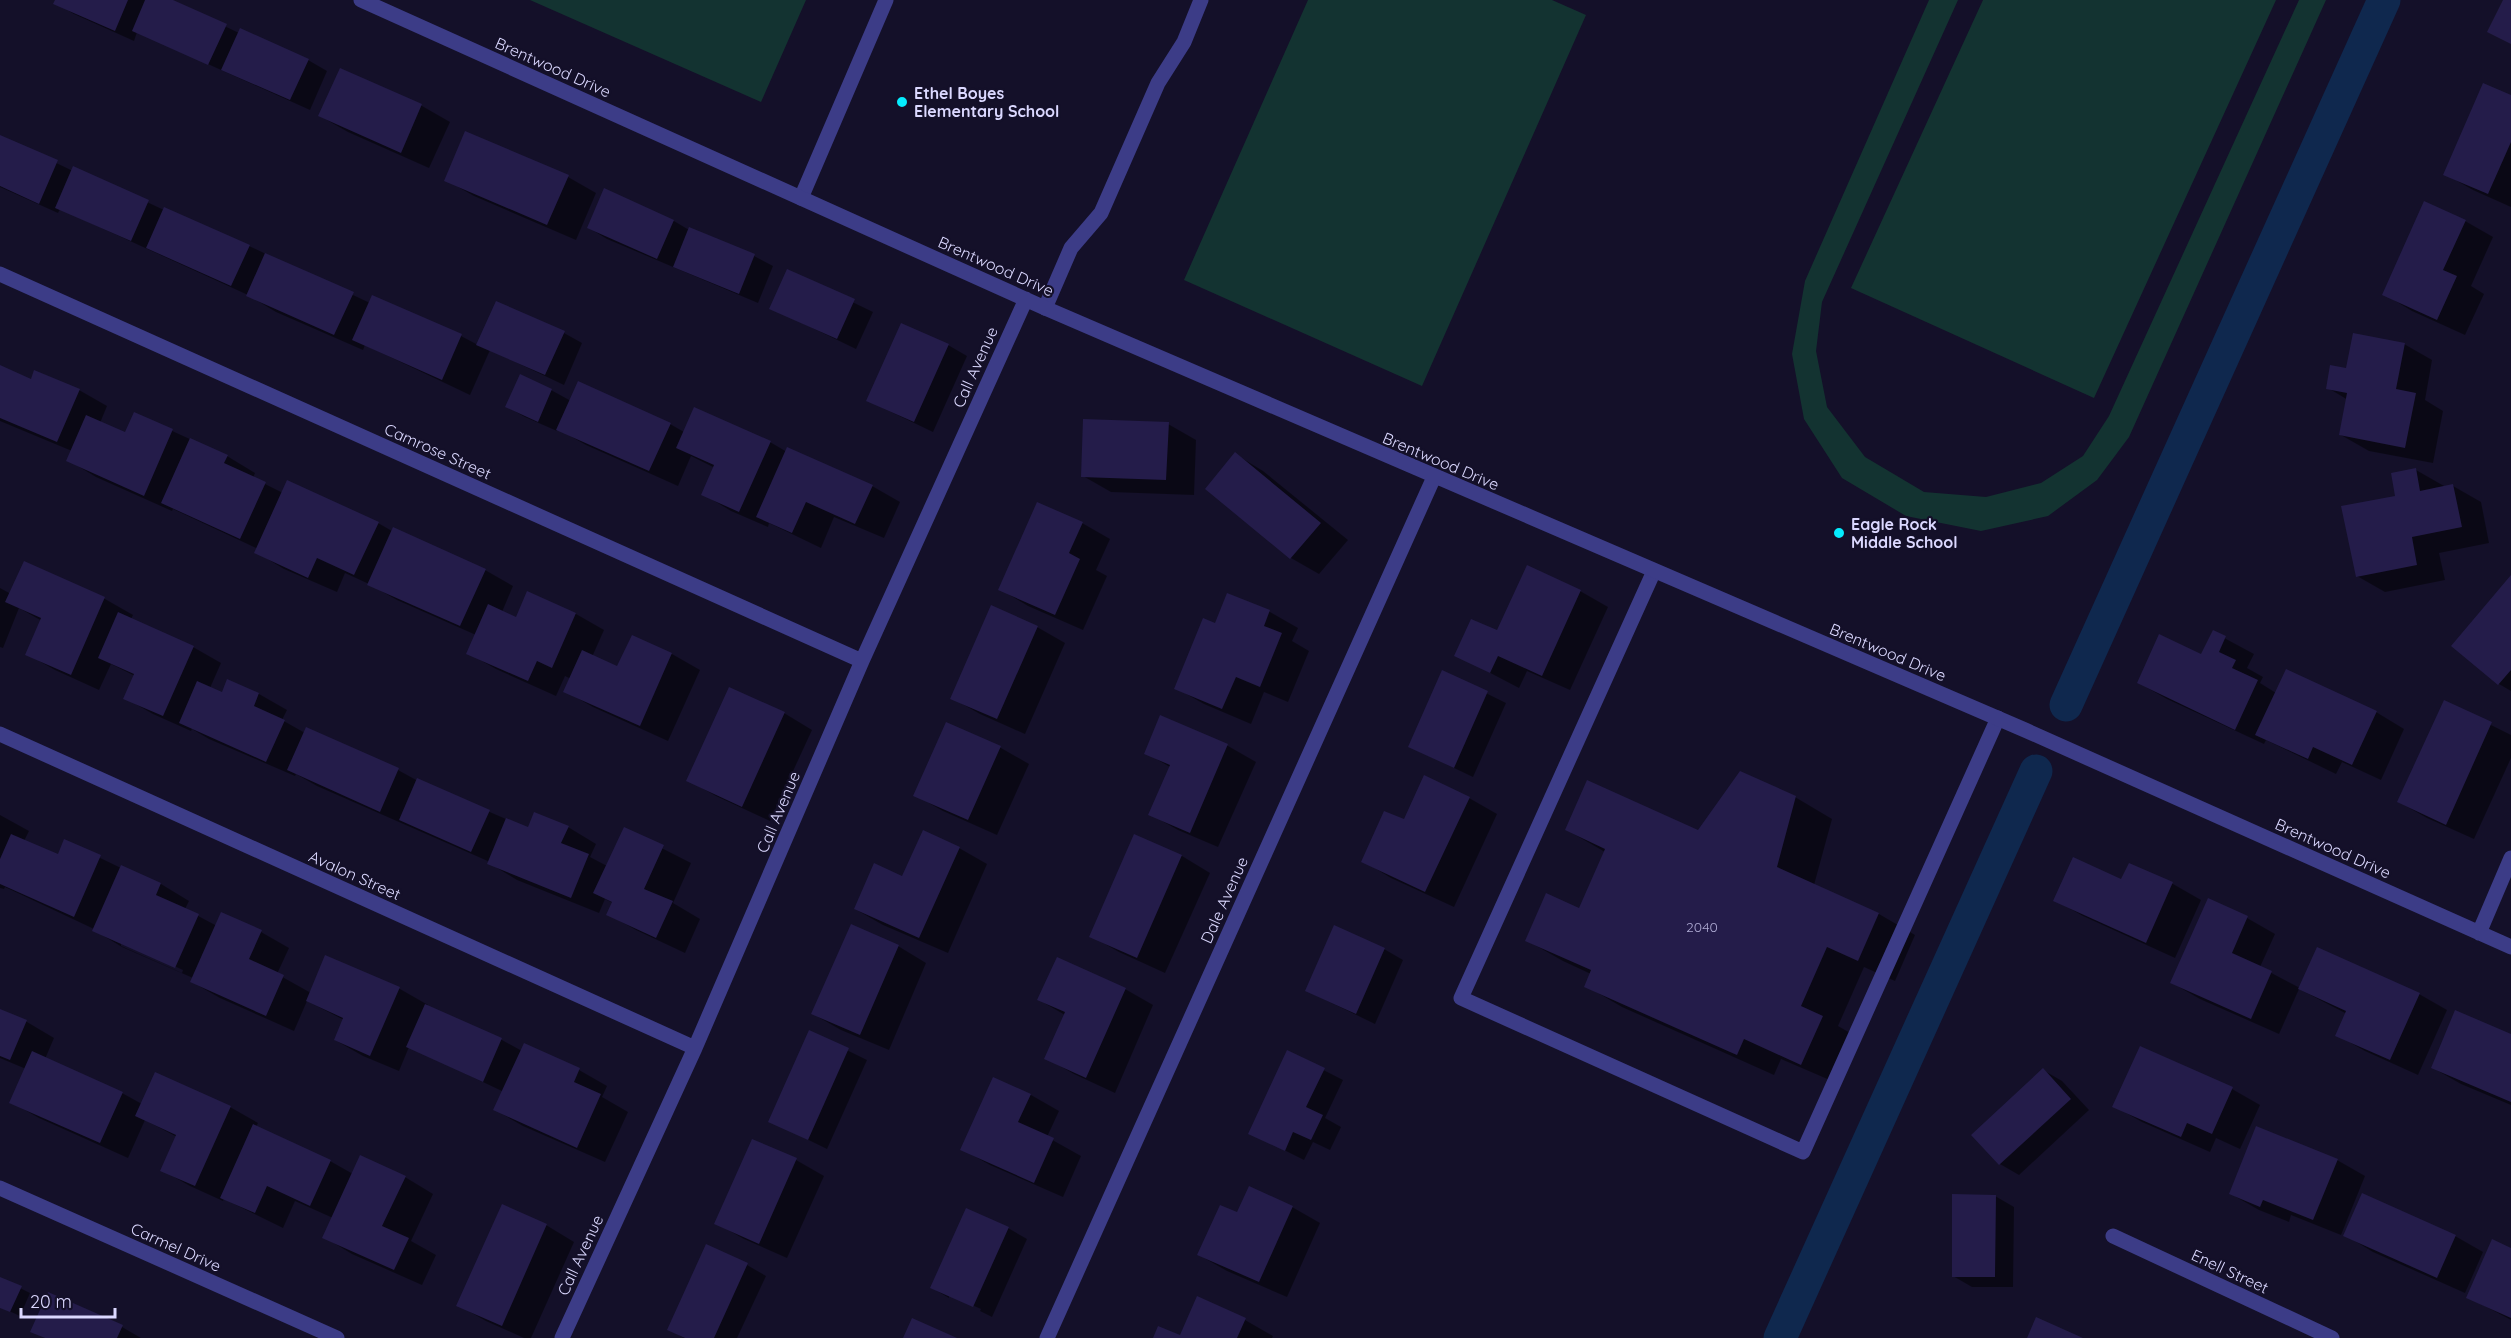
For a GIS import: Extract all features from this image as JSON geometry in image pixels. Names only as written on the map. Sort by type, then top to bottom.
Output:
[{"type":"street","name":"Brentwood Drive","points":[[361,0],[1045,308],[1998,718],[2511,947]]},
{"type":"street","points":[[801,198],[886,0]]},
{"type":"street","points":[[1045,308],[1071,248],[1101,213],[1158,83],[1184,42],[1202,0]]},
{"type":"street","name":"Camrose Street","points":[[0,274],[862,661]]},
{"type":"street","name":"Call Avenue","points":[[562,1338],[695,1048],[862,661],[1026,299]]},
{"type":"street","name":"Dale Avenue","points":[[1047,1338],[1434,477]]},
{"type":"street","points":[[1654,571],[1461,998],[1803,1152],[1998,718]]},
{"type":"street","name":"Avalon Street","points":[[0,734],[695,1048]]},
{"type":"street","points":[[2479,933],[2511,858]]},
{"type":"street","name":"Carmel Drive","points":[[0,1188],[337,1338]]},
{"type":"street","name":"Enell Street","points":[[2113,1236],[2309,1334],[2332,1338]]},
{"type":"green space","points":[[530,0],[806,0],[761,102]]},
{"type":"green space","points":[[1308,0],[1552,0],[1586,15],[1422,386],[1184,280]]},
{"type":"green space","points":[[1929,0],[1958,0],[1822,302],[1816,351],[1827,407],[1865,457],[1924,492],[1986,497],[2041,483],[2083,456],[2109,416],[2299,0],[2326,0],[2129,437],[2097,480],[2048,516],[1981,531],[1906,516],[1842,478],[1804,419],[1792,354],[1805,281]]},
{"type":"green space","points":[[1983,0],[2276,0],[2094,398],[1851,288]]},
{"type":"building","points":[[55,0],[128,0],[115,31],[53,4]]},
{"type":"building","points":[[145,0],[173,0],[227,24],[208,65],[132,31]]},
{"type":"building","points":[[2503,0],[2511,0],[2511,44],[2487,32]]},
{"type":"building","points":[[240,28],[309,59],[290,100],[221,70]]},
{"type":"building","points":[[340,68],[422,104],[401,153],[318,116]]},
{"type":"building","points":[[2483,83],[2511,95],[2511,142],[2488,194],[2443,175]]},
{"type":"building","points":[[465,131],[569,175],[547,225],[444,181]]},
{"type":"building","points":[[0,135],[58,160],[39,204],[0,186]]},
{"type":"building","points":[[73,166],[149,200],[131,241],[55,208]]},
{"type":"building","points":[[604,188],[674,220],[657,259],[587,228]]},
{"type":"building","points":[[2424,201],[2466,220],[2443,270],[2457,276],[2437,320],[2382,295]]},
{"type":"building","points":[[164,207],[250,245],[231,286],[146,248]]},
{"type":"building","points":[[689,227],[755,254],[739,294],[673,267]]},
{"type":"building","points":[[265,253],[354,292],[334,335],[246,296]]},
{"type":"building","points":[[787,269],[855,299],[837,339],[769,309]]},
{"type":"building","points":[[372,295],[462,334],[442,380],[352,340]]},
{"type":"building","points":[[496,301],[565,331],[545,375],[476,345]]},
{"type":"building","points":[[901,323],[949,344],[914,422],[866,401]]},
{"type":"building","points":[[2353,333],[2405,343],[2396,389],[2416,393],[2405,448],[2339,435],[2347,393],[2326,389],[2330,365],[2346,368]]},
{"type":"building","points":[[0,365],[31,379],[34,370],[80,389],[57,442],[0,418]]},
{"type":"building","points":[[520,374],[552,389],[538,422],[505,407]]},
{"type":"building","points":[[578,381],[671,423],[649,471],[556,430]]},
{"type":"building","points":[[694,407],[771,441],[739,512],[701,495],[714,465],[676,448]]},
{"type":"building","points":[[134,412],[173,429],[144,496],[66,461],[86,415],[125,432]]},
{"type":"building","points":[[1083,419],[1169,422],[1166,480],[1081,477]]},
{"type":"building","points":[[190,438],[228,455],[224,463],[266,482],[240,539],[161,503]]},
{"type":"building","points":[[787,447],[873,485],[855,524],[806,502],[792,533],[756,517]]},
{"type":"building","points":[[1235,452],[1321,523],[1290,559],[1205,489]]},
{"type":"building","points":[[2416,468],[2420,491],[2453,484],[2462,527],[2412,537],[2417,565],[2356,577],[2341,506],[2395,496],[2391,473]]},
{"type":"building","points":[[287,480],[379,522],[354,575],[317,558],[308,578],[254,553]]},
{"type":"building","points":[[1037,502],[1083,522],[1069,553],[1080,559],[1055,615],[998,590]]},
{"type":"building","points":[[393,527],[486,569],[460,626],[367,585]]},
{"type":"building","points":[[24,561],[105,597],[71,675],[25,655],[41,618],[5,602]]},
{"type":"building","points":[[1527,565],[1581,590],[1542,676],[1498,656],[1490,673],[1454,656],[1471,619],[1497,630]]},
{"type":"building","points":[[2511,575],[2511,670],[2498,685],[2451,646]]},
{"type":"building","points":[[527,591],[576,613],[552,668],[537,661],[528,681],[466,654],[488,604],[516,617]]},
{"type":"building","points":[[1227,593],[1270,610],[1264,626],[1282,633],[1260,687],[1236,677],[1222,709],[1174,689],[1203,618],[1215,623]]},
{"type":"building","points":[[991,605],[1038,626],[997,719],[950,699]]},
{"type":"building","points":[[118,612],[194,646],[163,716],[123,699],[134,674],[98,658]]},
{"type":"building","points":[[2213,630],[2226,636],[2219,652],[2236,660],[2232,668],[2258,680],[2235,730],[2137,683],[2159,634],[2201,654]]},
{"type":"building","points":[[632,635],[672,653],[640,726],[563,692],[582,650],[617,666]]},
{"type":"building","points":[[2286,669],[2377,711],[2352,765],[2313,747],[2308,759],[2255,735]]},
{"type":"building","points":[[1442,670],[1488,691],[1454,768],[1408,747]]},
{"type":"building","points":[[227,679],[259,693],[254,706],[285,720],[266,762],[179,723],[197,681],[222,692]]},
{"type":"building","points":[[729,687],[785,712],[742,807],[686,781]]},
{"type":"building","points":[[2444,700],[2492,722],[2446,825],[2397,802]]},
{"type":"building","points":[[1160,715],[1228,744],[1190,833],[1148,815],[1170,765],[1144,754]]},
{"type":"building","points":[[946,722],[1001,746],[968,820],[913,796]]},
{"type":"building","points":[[306,727],[399,768],[380,812],[287,770]]},
{"type":"building","points":[[1740,771],[1796,796],[1777,867],[1879,913],[1858,961],[1827,947],[1801,1006],[1823,1016],[1801,1065],[1744,1039],[1737,1055],[1584,987],[1591,970],[1525,941],[1546,893],[1579,908],[1605,849],[1565,830],[1587,780],[1698,830]]},
{"type":"building","points":[[1424,775],[1470,797],[1425,892],[1361,862],[1384,811],[1404,819]]},
{"type":"building","points":[[417,778],[490,810],[471,852],[399,820]]},
{"type":"building","points":[[534,812],[569,826],[561,843],[589,854],[571,898],[487,864],[506,818],[528,827]]},
{"type":"building","points":[[624,827],[664,845],[644,889],[673,901],[656,938],[606,915],[612,902],[593,893]]},
{"type":"building","points":[[923,830],[960,847],[919,938],[854,909],[874,863],[902,876]]},
{"type":"building","points":[[11,834],[58,854],[64,839],[101,855],[74,917],[0,884],[0,859]]},
{"type":"building","points":[[1134,834],[1182,855],[1137,958],[1089,937]]},
{"type":"building","points":[[2073,857],[2121,879],[2129,863],[2173,882],[2146,943],[2053,901]]},
{"type":"building","points":[[121,865],[161,883],[156,895],[199,914],[175,968],[92,931]]},
{"type":"building","points":[[2208,898],[2248,916],[2232,953],[2272,971],[2251,1019],[2170,983]]},
{"type":"building","points":[[221,912],[262,930],[249,959],[284,975],[266,1016],[190,982]]},
{"type":"building","points":[[851,924],[899,945],[860,1035],[811,1014]]},
{"type":"building","points":[[1334,925],[1385,948],[1356,1014],[1305,991]]},
{"type":"building","points":[[2317,947],[2420,993],[2390,1060],[2335,1036],[2346,1011],[2298,989]]},
{"type":"building","points":[[325,955],[400,987],[370,1056],[334,1040],[343,1018],[306,1001]]},
{"type":"building","points":[[1057,957],[1126,988],[1086,1078],[1044,1059],[1065,1012],[1037,1000]]},
{"type":"building","points":[[425,1004],[502,1038],[483,1082],[406,1047]]},
{"type":"building","points":[[0,1009],[27,1020],[10,1060],[0,1056]]},
{"type":"building","points":[[2455,1010],[2511,1034],[2511,1102],[2431,1068]]},
{"type":"building","points":[[809,1030],[849,1048],[808,1140],[768,1122]]},
{"type":"building","points":[[524,1043],[580,1068],[574,1082],[601,1094],[577,1148],[493,1110]]},
{"type":"building","points":[[2140,1046],[2233,1087],[2212,1134],[2187,1123],[2181,1137],[2112,1107]]},
{"type":"building","points":[[1287,1050],[1325,1068],[1306,1107],[1323,1115],[1311,1140],[1293,1132],[1285,1151],[1248,1134]]},
{"type":"building","points":[[32,1051],[123,1092],[100,1143],[9,1103]]},
{"type":"building","points":[[2043,1068],[2071,1099],[1999,1165],[1971,1135]]},
{"type":"building","points":[[155,1072],[231,1106],[195,1186],[160,1171],[176,1135],[135,1116]]},
{"type":"building","points":[[993,1077],[1031,1094],[1018,1122],[1054,1138],[1034,1183],[960,1150]]},
{"type":"building","points":[[253,1124],[331,1160],[310,1206],[267,1186],[255,1213],[220,1198]]},
{"type":"building","points":[[2256,1126],[2338,1159],[2313,1220],[2263,1200],[2260,1207],[2229,1194]]},
{"type":"building","points":[[752,1139],[797,1158],[759,1244],[714,1224]]},
{"type":"building","points":[[360,1155],[406,1176],[382,1226],[409,1238],[394,1270],[322,1238]]},
{"type":"building","points":[[1249,1186],[1293,1206],[1259,1282],[1197,1255],[1220,1205],[1237,1212]]},
{"type":"building","points":[[2362,1193],[2456,1235],[2437,1278],[2343,1236]]},
{"type":"building","points":[[1952,1194],[1996,1195],[1995,1277],[1952,1277]]},
{"type":"building","points":[[502,1204],[547,1224],[502,1326],[456,1306]]},
{"type":"building","points":[[966,1208],[1009,1227],[973,1307],[930,1288]]},
{"type":"building","points":[[2492,1239],[2511,1248],[2511,1318],[2466,1298]]},
{"type":"building","points":[[706,1244],[748,1263],[714,1338],[685,1338],[667,1330]]},
{"type":"building","points":[[0,1277],[22,1286],[10,1312],[0,1308]]},
{"type":"building","points":[[48,1292],[123,1325],[117,1338],[45,1338],[30,1332]]},
{"type":"building","points":[[1197,1296],[1246,1318],[1237,1338],[1153,1338],[1158,1326],[1180,1335]]},
{"type":"building","points":[[2036,1317],[2083,1338],[2027,1338]]},
{"type":"building","points":[[912,1318],[957,1338],[903,1338]]},
{"type":"waterway","points":[[2066,705],[2384,0]]},
{"type":"waterway","points":[[1780,1338],[2036,771]]},
{"type":"place","name":"Ethel Boyes Elementary School","points":[[902,102]]},
{"type":"place","name":"Eagle Rock Middle School","points":[[1839,533]]}]
